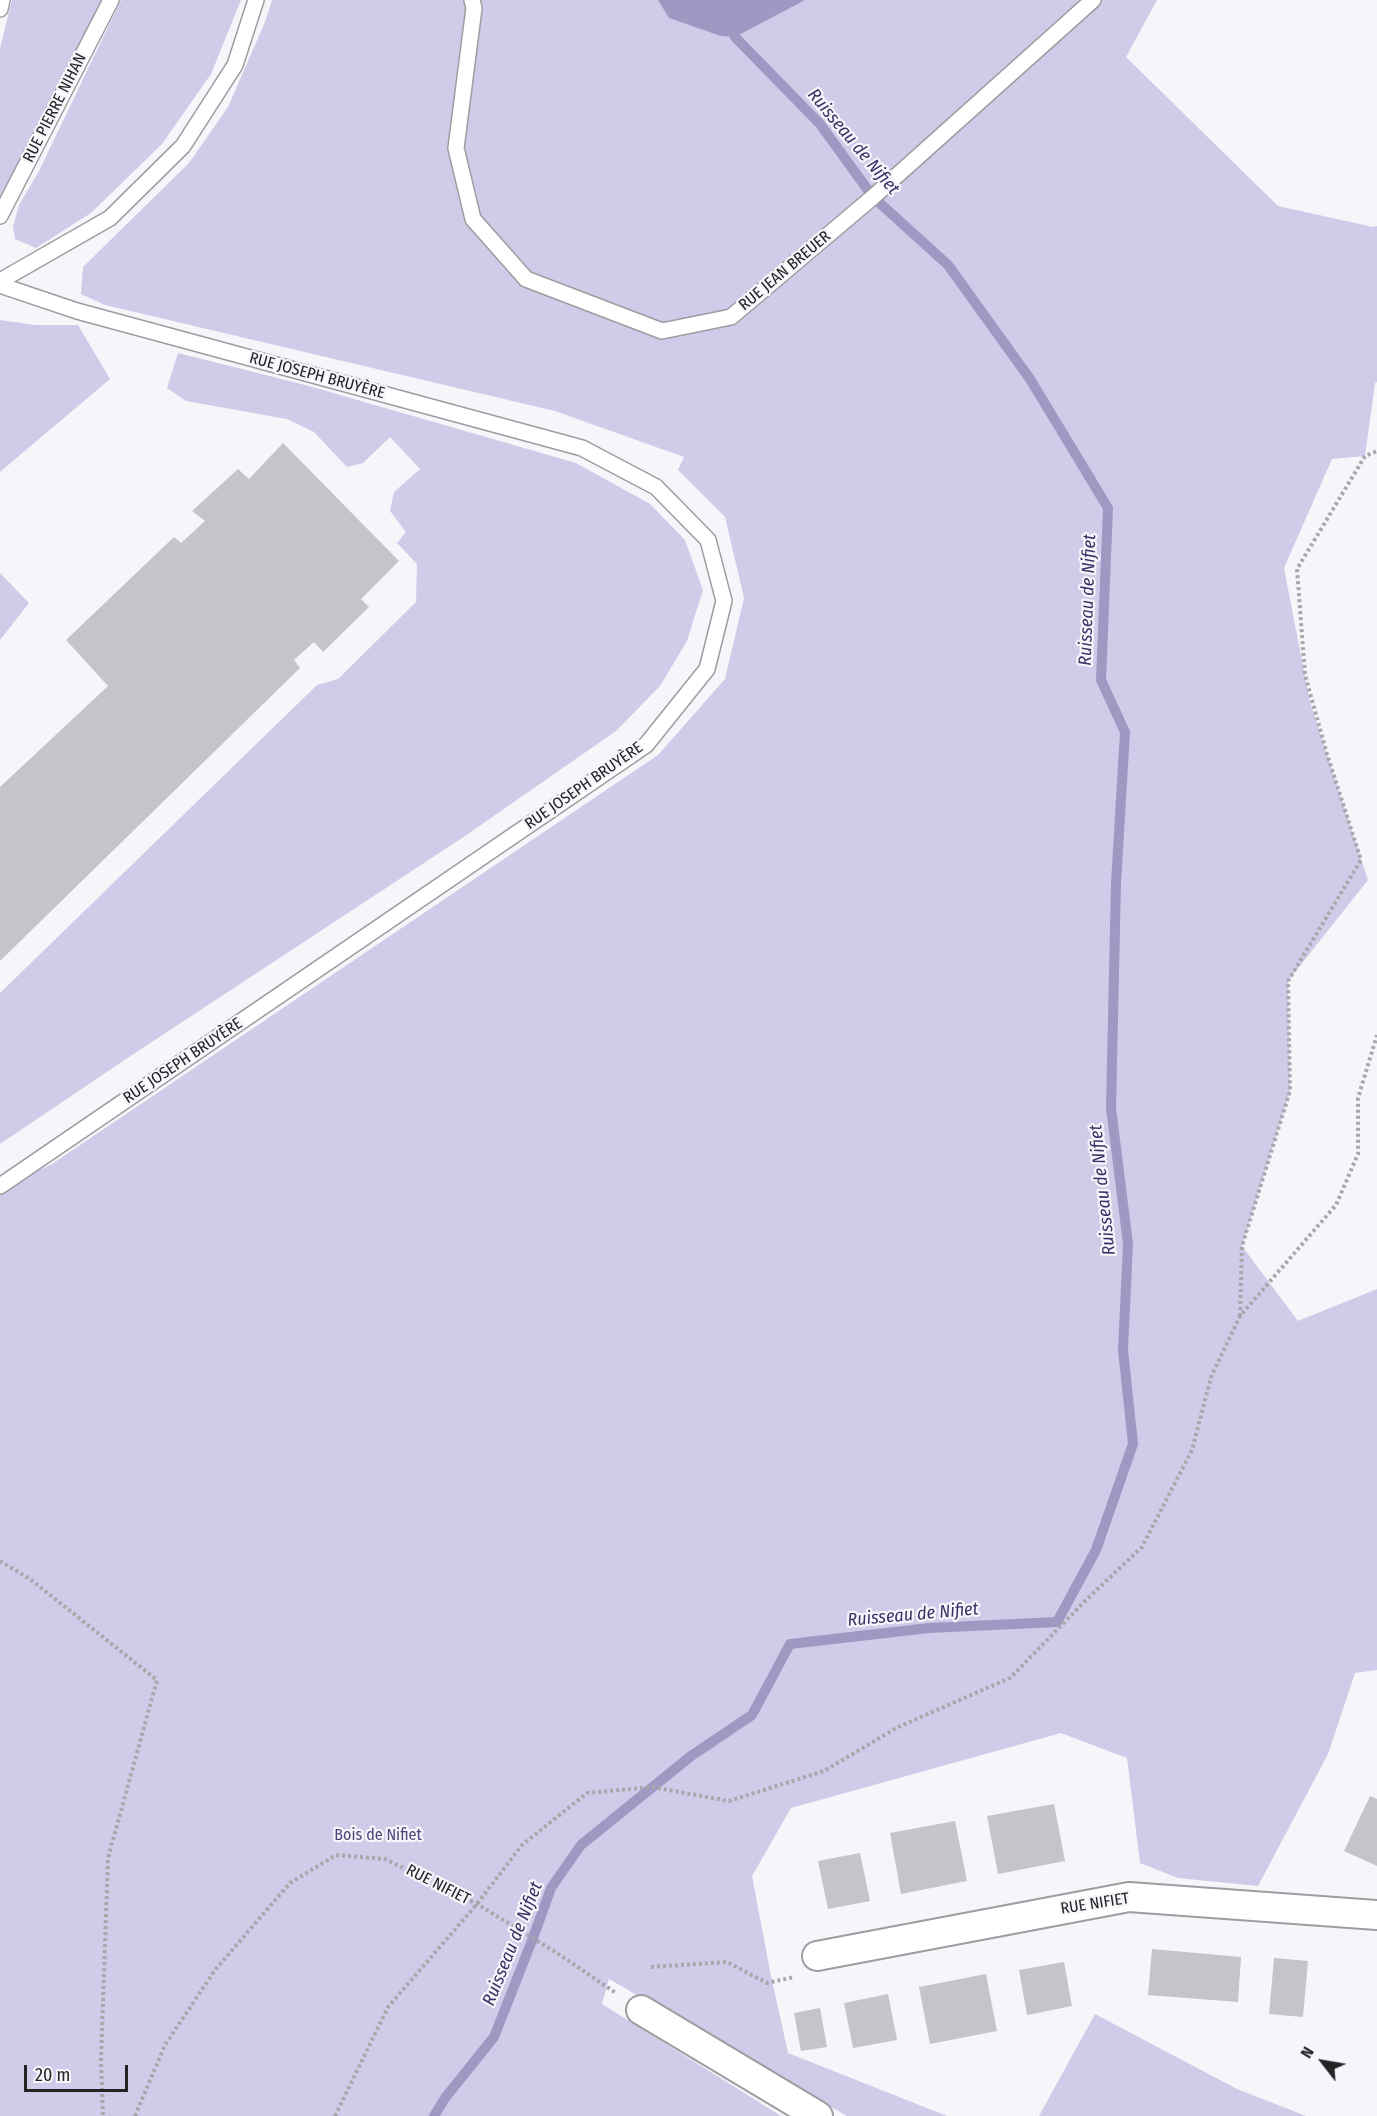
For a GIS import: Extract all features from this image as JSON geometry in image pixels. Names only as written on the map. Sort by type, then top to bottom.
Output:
[{"type":"street","name":"RUE NIFIET","points":[[817,1956],[1129,1897],[1377,1916]]},
{"type":"street","points":[[641,2010],[818,2116]]},
{"type":"lane","points":[[0,9],[2,0]]},
{"type":"lane","name":"RUE PIERRE NIHAN","points":[[0,216],[111,0]]},
{"type":"lane","points":[[0,283],[111,218],[183,146],[235,65],[256,0]]},
{"type":"lane","name":"RUE JEAN BREUER","points":[[472,0],[474,8],[456,148],[473,219],[526,279],[662,331],[731,317],[873,197],[1093,0]]},
{"type":"lane","name":"RUE JOSEPH BRUYÈRE","points":[[0,283],[77,311],[582,448],[656,488],[708,540],[724,601],[706,669],[646,745],[0,1186]]},
{"type":"path","points":[[1240,1316],[1242,1246],[1290,1091],[1288,981],[1361,860],[1327,754],[1305,675],[1298,569],[1365,456],[1377,451]]},
{"type":"path","points":[[335,2116],[388,2007],[477,1904],[522,1845],[587,1793],[652,1787],[729,1801],[824,1771],[898,1727],[1010,1677],[1142,1547],[1192,1450],[1211,1377],[1240,1316],[1336,1205],[1358,1154],[1358,1098],[1377,1035]]},
{"type":"path","points":[[0,1561],[30,1579],[157,1680],[108,1858],[101,2059],[103,2116]]},
{"type":"path","name":"RUE NIFIET","points":[[135,2116],[165,2046],[215,1970],[290,1883],[336,1855],[386,1859],[477,1904],[557,1953],[641,2010]]},
{"type":"path","points":[[651,1967],[727,1962],[767,1983],[820,1972],[817,1956]]},
{"type":"green space","points":[[12,0],[106,0],[11,193],[0,196],[0,48]]},
{"type":"green space","points":[[121,0],[241,0],[211,74],[162,144],[91,213],[36,248],[15,239],[13,226],[19,205],[39,171]]},
{"type":"green space","name":"Bois de Nifiet","points":[[272,0],[1157,0],[1126,57],[1278,206],[1377,226],[1377,382],[1375,383],[1365,456],[1332,459],[1284,568],[1310,702],[1368,880],[1288,981],[1290,1091],[1242,1246],[1298,1321],[1377,1289],[1377,1670],[1355,1673],[1328,1754],[1258,1886],[1178,1878],[1140,1863],[1127,1758],[1061,1733],[791,1808],[752,1876],[788,2053],[947,2116],[847,2116],[609,1979],[602,2004],[781,2116],[0,2116],[0,1189],[52,1164],[658,755],[725,679],[744,598],[725,517],[678,470],[684,457],[555,411],[105,305],[81,294],[83,267],[189,163],[228,107],[265,22]]},
{"type":"green space","points":[[0,320],[35,325],[78,325],[110,379],[0,472]]},
{"type":"green space","points":[[178,353],[309,386],[576,463],[650,504],[685,540],[703,590],[687,641],[660,686],[616,731],[465,836],[0,1144],[0,993],[317,685],[338,679],[416,602],[417,564],[397,543],[406,532],[390,511],[394,492],[420,469],[390,437],[363,463],[347,467],[314,432],[287,419],[186,401],[167,388]]},
{"type":"green space","points":[[0,573],[29,603],[0,640]]},
{"type":"green space","points":[[1095,2014],[1237,2089],[1306,2116],[1039,2116]]},
{"type":"shaded area","points":[[658,0],[805,0],[735,37],[721,36],[669,18]]},
{"type":"building","points":[[283,443],[399,561],[361,599],[369,607],[323,652],[314,642],[294,660],[300,668],[0,961],[0,787],[108,686],[66,640],[174,537],[181,543],[205,521],[192,511],[238,469],[249,479]]},
{"type":"building","points":[[1370,1796],[1377,1799],[1377,1866],[1344,1851]]},
{"type":"building","points":[[1054,1804],[1065,1861],[998,1874],[987,1816]]},
{"type":"building","points":[[955,1821],[967,1881],[901,1894],[890,1833]]},
{"type":"building","points":[[860,1853],[870,1901],[828,1909],[818,1861]]},
{"type":"building","points":[[1152,1949],[1241,1957],[1238,2002],[1148,1995]]},
{"type":"building","points":[[1274,1958],[1308,1961],[1303,2017],[1269,2014]]},
{"type":"building","points":[[1064,1962],[1072,2006],[1027,2015],[1019,1970]]},
{"type":"building","points":[[986,1974],[997,2031],[930,2044],[919,1987]]},
{"type":"building","points":[[888,1994],[897,2040],[853,2048],[844,2003]]},
{"type":"building","points":[[820,2008],[827,2047],[801,2051],[794,2013]]},
{"type":"waterway","name":"Ruisseau de Nifiet","points":[[434,2116],[445,2098],[494,2037],[551,1888],[581,1845],[691,1756],[752,1715],[790,1644],[929,1628],[1057,1622],[1096,1550],[1133,1444],[1123,1350],[1128,1244],[1111,1108],[1116,883],[1125,732],[1101,680],[1108,508],[1030,379],[948,265],[873,197],[820,124],[735,37]]}]
